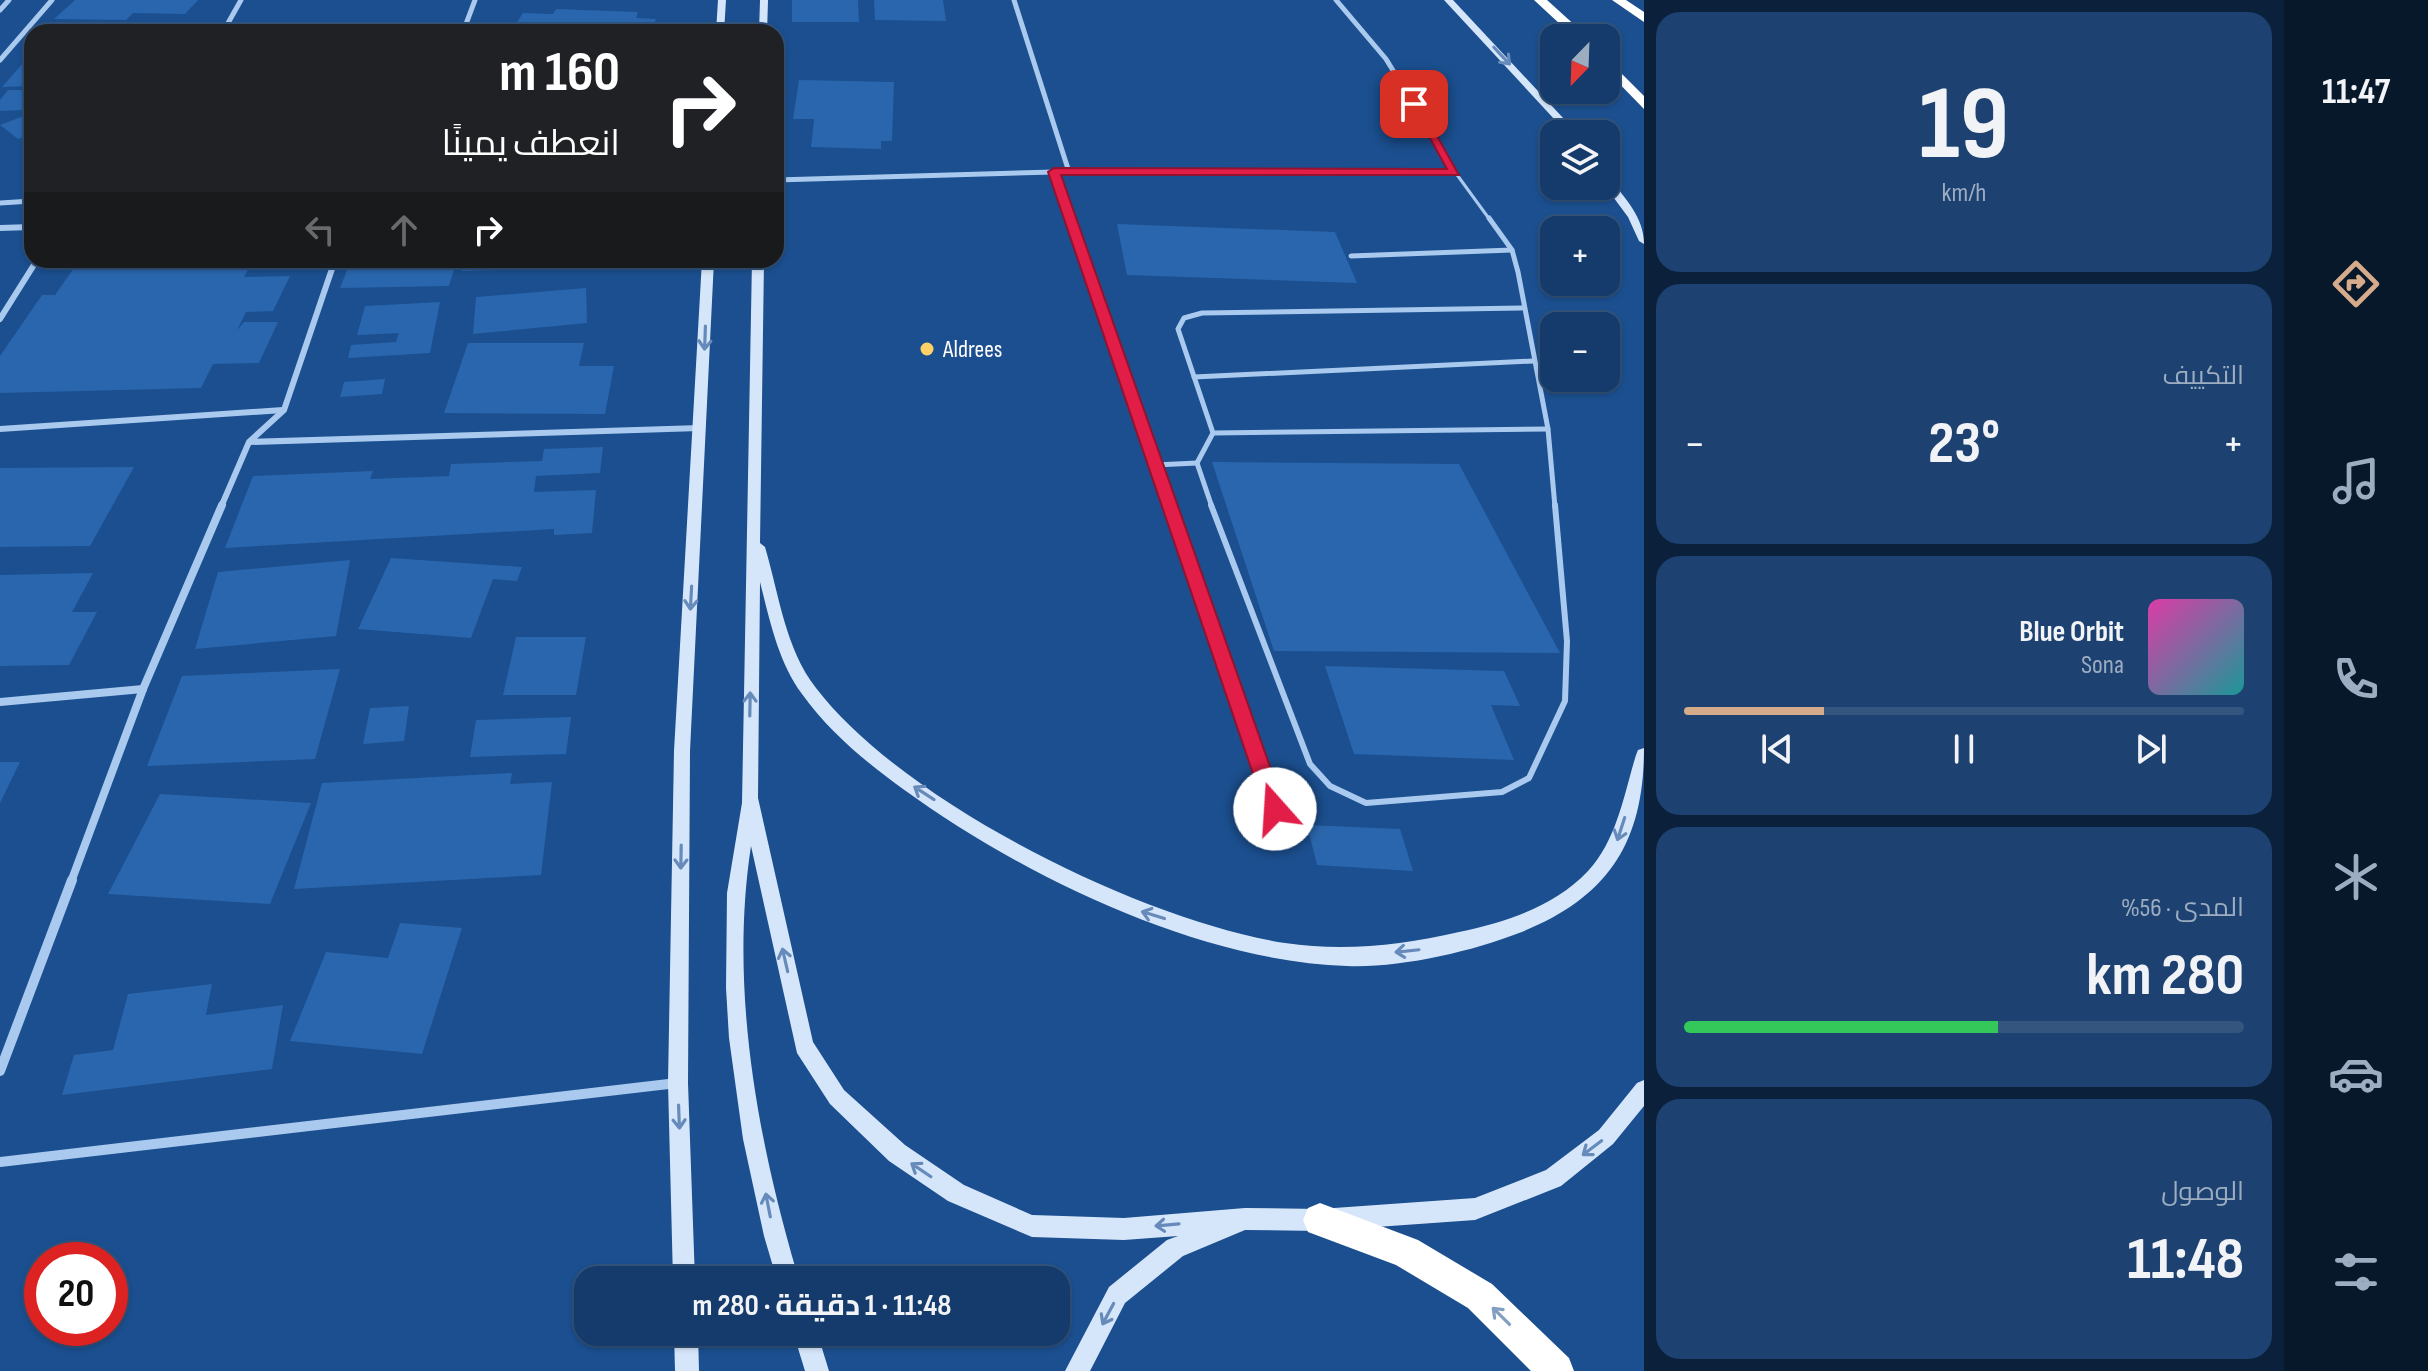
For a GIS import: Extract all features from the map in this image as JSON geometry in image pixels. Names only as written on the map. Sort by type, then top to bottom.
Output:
[{"type":"highway","points":[[1540,0],[1567,24]]},
{"type":"highway","points":[[1618,0],[1644,18]]},
{"type":"highway","points":[[1620,78],[1644,105]]},
{"type":"highway","points":[[1320,1220],[1406,1252],[1480,1296],[1556,1371]]},
{"type":"street","points":[[0,10],[9,0]]},
{"type":"street","points":[[31,24],[52,0]]},
{"type":"street","points":[[228,24],[241,0]]},
{"type":"street","points":[[466,24],[475,0]]},
{"type":"street","points":[[720,24],[722,0]]},
{"type":"street","points":[[763,24],[764,0]]},
{"type":"street","points":[[1014,0],[1069,172]]},
{"type":"street","points":[[1336,0],[1386,59],[1455,172]]},
{"type":"street","points":[[1448,0],[1560,120]]},
{"type":"street","points":[[0,60],[24,32]]},
{"type":"street","points":[[784,180],[1054,172],[1455,172]]},
{"type":"street","points":[[1620,199],[1633,217],[1644,241]]},
{"type":"street","points":[[0,203],[24,202]]},
{"type":"street","points":[[0,228],[24,227]]},
{"type":"street","points":[[0,319],[32,268]]},
{"type":"street","points":[[0,1071],[143,689],[249,442],[284,410],[332,268]]},
{"type":"street","points":[[684,1266],[678,1083],[682,751],[708,268]]},
{"type":"street","points":[[758,268],[749,798],[736,893],[737,985],[748,1108],[775,1240],[783,1266]]},
{"type":"street","points":[[0,429],[284,410]]},
{"type":"street","points":[[249,442],[701,428]]},
{"type":"street","points":[[753,530],[794,669],[834,721],[900,777],[1020,855],[1142,912],[1264,947],[1346,957],[1418,950],[1500,933],[1554,908],[1595,876],[1618,840],[1644,755]]},
{"type":"street","points":[[0,702],[143,689]]},
{"type":"street","points":[[749,798],[804,1046],[837,1097],[897,1153],[956,1193],[1032,1226],[1124,1229],[1245,1219],[1320,1220],[1475,1209],[1553,1178],[1606,1137],[1644,1090]]},
{"type":"street","points":[[0,1162],[678,1083]]},
{"type":"street","points":[[1077,1371],[1117,1295],[1175,1248],[1245,1219]]},
{"type":"street","points":[[686,1346],[687,1371]]},
{"type":"street","points":[[809,1346],[817,1371]]},
{"type":"lane","points":[[1054,172],[1275,809]]},
{"type":"lane","points":[[1455,172],[1512,250],[1548,429],[1567,641],[1565,701],[1529,778],[1502,792],[1366,803],[1330,786],[1310,764],[1197,463],[1213,433],[1178,329],[1184,318],[1202,313],[1522,308]]},
{"type":"lane","points":[[1351,256],[1512,250]]},
{"type":"lane","points":[[1194,377],[1533,361]]},
{"type":"lane","points":[[1213,433],[1548,429]]},
{"type":"lane","points":[[1155,465],[1197,463]]},
{"type":"building","points":[[75,0],[198,0],[185,14],[133,13],[126,20],[54,19]]},
{"type":"building","points":[[792,0],[858,0],[859,22],[792,22]]},
{"type":"building","points":[[874,0],[943,0],[946,21],[875,20]]},
{"type":"building","points":[[556,9],[638,12],[636,18],[656,19],[654,24],[516,24],[523,13],[553,14]]},
{"type":"building","points":[[24,62],[24,86],[2,87]]},
{"type":"building","points":[[799,80],[894,82],[892,141],[881,141],[881,149],[811,147],[814,119],[793,119]]},
{"type":"building","points":[[8,90],[24,90],[24,110],[0,111],[0,100]]},
{"type":"building","points":[[24,116],[24,137],[18,139],[0,125]]},
{"type":"building","points":[[1117,224],[1335,232],[1357,283],[1127,275]]},
{"type":"building","points":[[74,268],[249,268],[244,277],[290,276],[273,311],[246,312],[237,330],[244,322],[278,322],[259,363],[213,364],[201,388],[0,393],[0,356],[42,295],[55,295]]},
{"type":"building","points":[[348,268],[455,268],[449,286],[340,288]]},
{"type":"building","points":[[462,268],[588,268],[461,271]]},
{"type":"building","points":[[586,288],[587,323],[473,334],[476,297]]},
{"type":"building","points":[[440,302],[430,353],[348,358],[351,345],[396,342],[399,333],[357,335],[365,306]]},
{"type":"building","points":[[468,343],[584,343],[579,366],[614,366],[605,414],[444,413]]},
{"type":"building","points":[[385,379],[382,394],[340,397],[344,382]]},
{"type":"building","points":[[603,447],[600,473],[536,476],[534,492],[596,490],[592,533],[554,535],[554,529],[225,548],[253,476],[373,471],[370,479],[449,476],[451,464],[542,461],[544,449]]},
{"type":"building","points":[[1212,462],[1459,464],[1560,653],[1274,651]]},
{"type":"building","points":[[134,467],[90,546],[0,547],[0,468]]},
{"type":"building","points":[[391,558],[522,567],[517,581],[493,579],[471,638],[358,629]]},
{"type":"building","points":[[350,560],[336,636],[195,649],[218,572]]},
{"type":"building","points":[[93,573],[72,612],[97,612],[69,665],[0,666],[0,575]]},
{"type":"building","points":[[516,637],[586,637],[576,695],[503,695]]},
{"type":"building","points":[[1325,666],[1504,671],[1520,706],[1491,705],[1514,760],[1354,754]]},
{"type":"building","points":[[340,669],[315,759],[147,766],[182,676]]},
{"type":"building","points":[[409,706],[404,741],[363,744],[370,708]]},
{"type":"building","points":[[571,717],[566,754],[470,757],[476,720]]},
{"type":"building","points":[[0,762],[20,762],[0,803]]},
{"type":"building","points":[[512,773],[510,784],[552,782],[541,875],[294,889],[322,783]]},
{"type":"building","points":[[160,794],[311,803],[270,904],[108,894]]},
{"type":"building","points":[[1307,825],[1400,829],[1413,871],[1317,865]]},
{"type":"building","points":[[400,923],[462,928],[422,1054],[290,1041],[326,952],[388,958]]},
{"type":"building","points":[[212,984],[206,1015],[283,1005],[272,1069],[62,1095],[74,1055],[113,1050],[128,994]]},
{"type":"place","name":"Aldrees","points":[[927,349]]},
{"type":"route","points":[[1275,809],[1054,172],[1455,172],[1414,104]]}]
